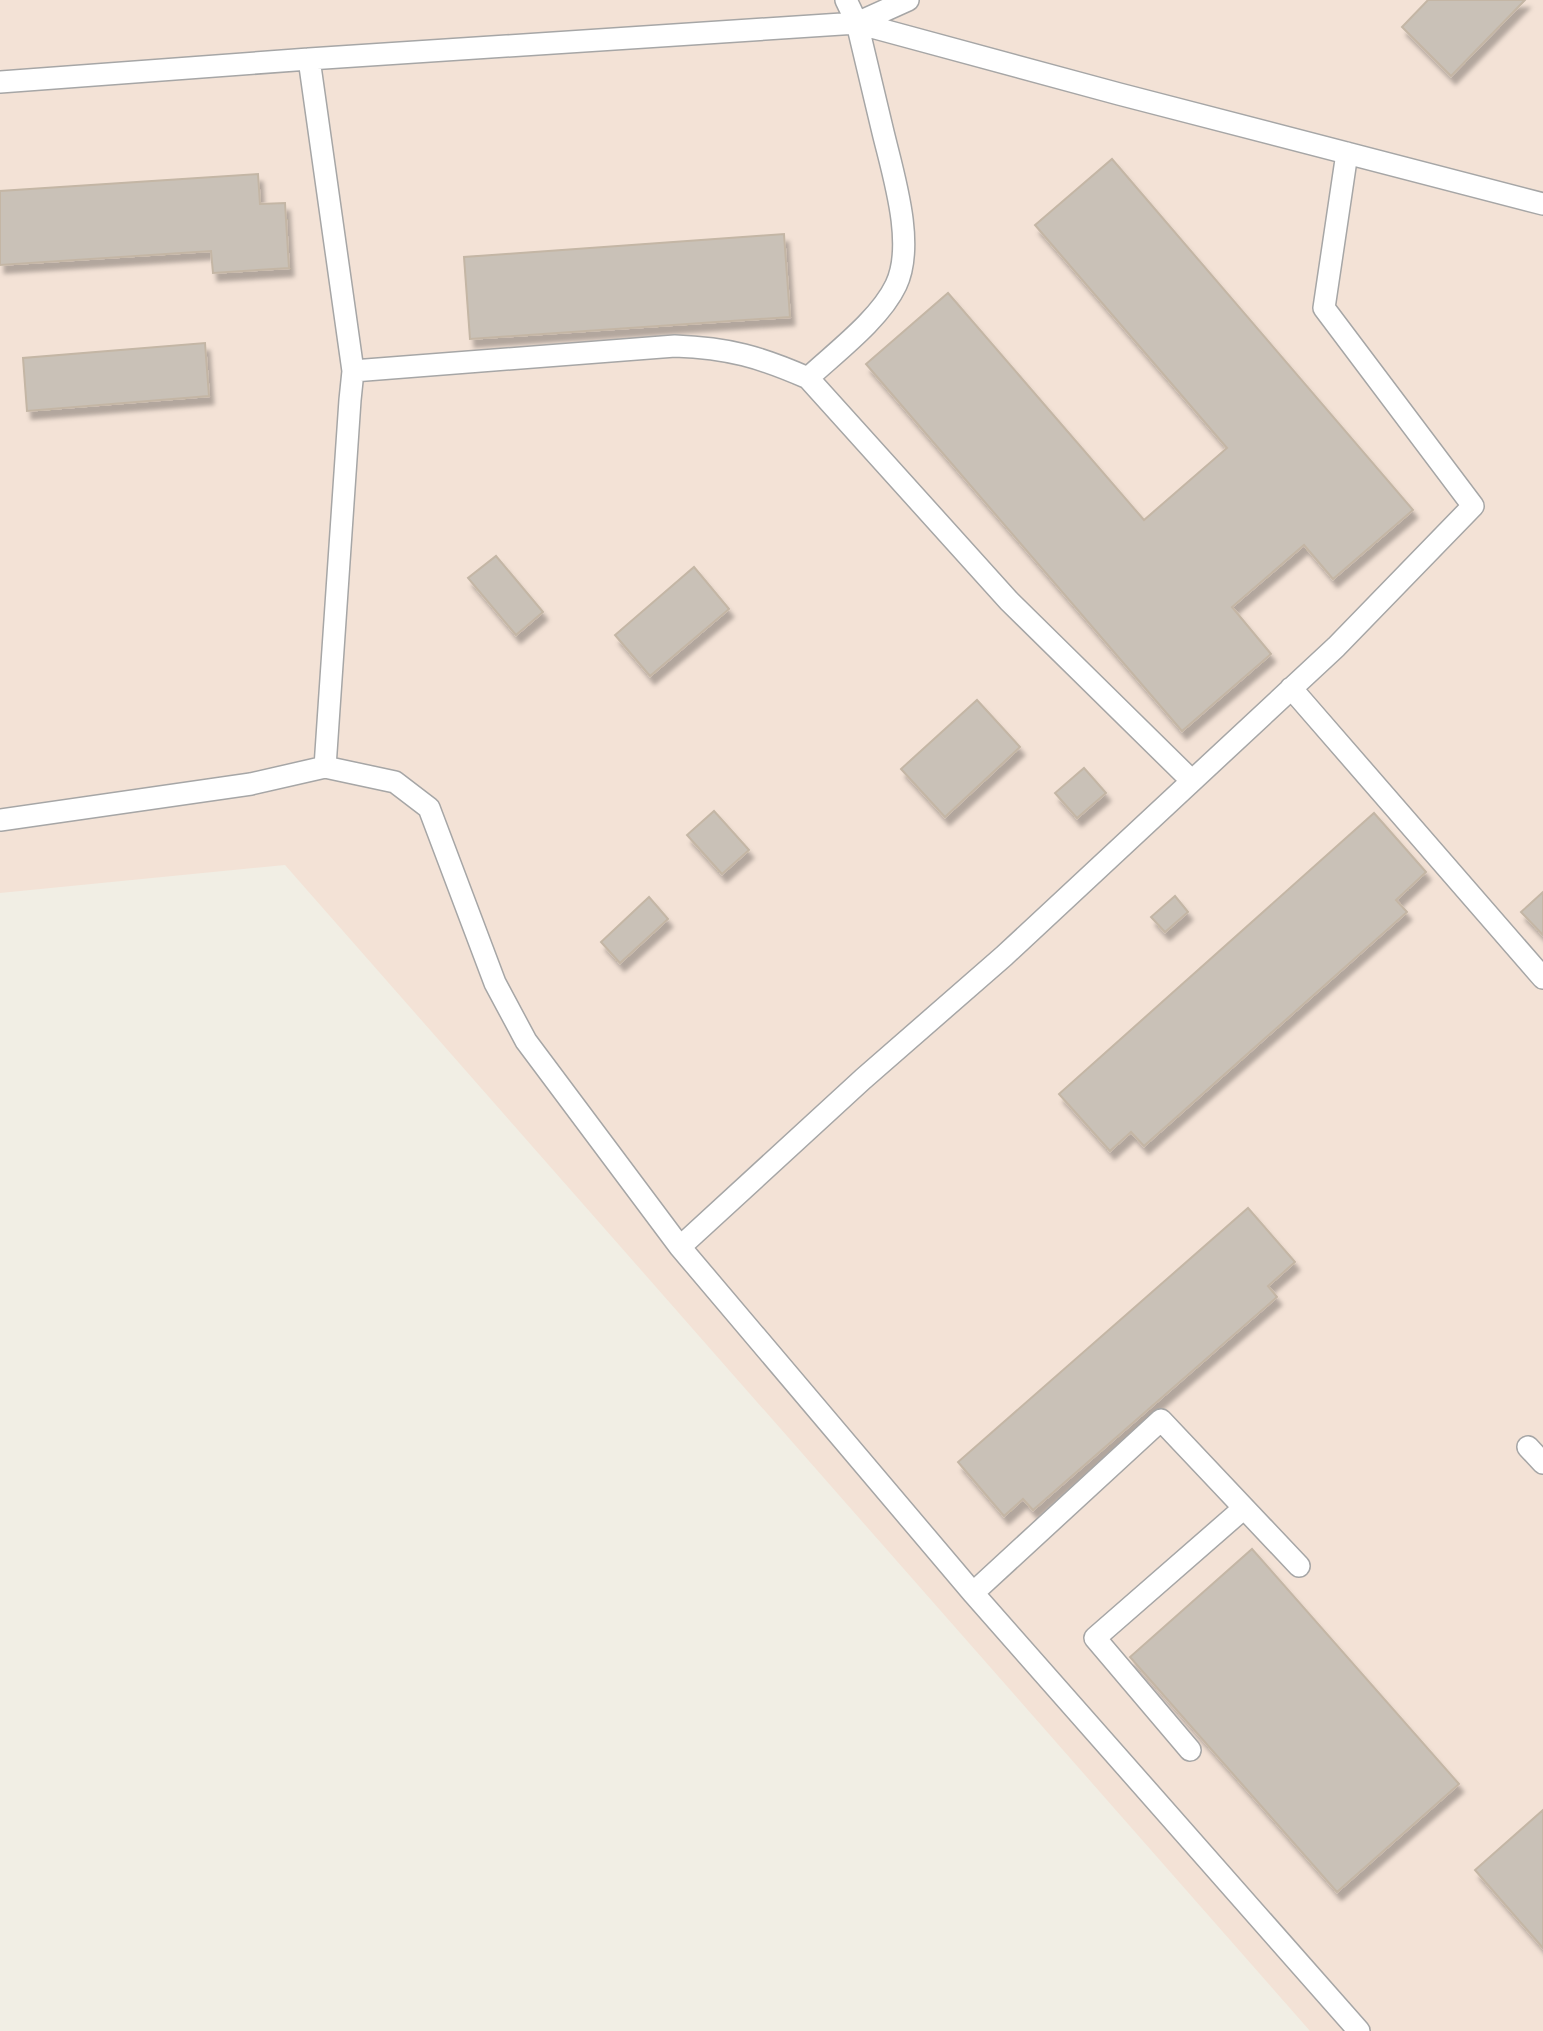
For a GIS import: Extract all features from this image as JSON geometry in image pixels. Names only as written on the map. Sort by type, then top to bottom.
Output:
[{"type":"lane","points":[[808,378],[879,311],[897,283],[903,249],[901,210],[857,23],[846,0]]},
{"type":"lane","points":[[857,23],[908,0]]},
{"type":"lane","points":[[0,82],[857,23],[1543,204]]},
{"type":"lane","points":[[309,59],[354,372],[349,400],[325,767]]},
{"type":"lane","points":[[680,1247],[863,1079],[1004,956],[1336,647],[1474,506],[1324,308],[1347,153]]},
{"type":"lane","points":[[354,372],[675,346],[708,347],[743,353],[775,363],[808,378],[1009,601],[1192,781]]},
{"type":"lane","points":[[1291,688],[1543,978]]},
{"type":"lane","points":[[0,820],[251,784],[325,767],[395,782],[429,808],[495,983],[526,1041],[680,1247],[974,1593],[1359,2031]]},
{"type":"lane","points":[[974,1593],[1161,1420],[1299,1566]]},
{"type":"lane","points":[[1190,1750],[1095,1638],[1244,1508]]},
{"type":"shaded area","points":[[0,0],[1543,0],[1543,2031],[1310,2031],[285,865],[0,893]]},
{"type":"building","points":[[1428,0],[1525,0],[1451,76],[1402,27]]},
{"type":"building","points":[[1112,159],[1413,510],[1333,579],[1304,545],[1232,607],[1271,654],[1182,731],[866,364],[948,293],[1144,520],[1227,448],[1035,225]]},
{"type":"building","points":[[258,174],[260,204],[285,203],[289,268],[213,273],[211,251],[0,265],[0,191]]},
{"type":"building","points":[[784,234],[790,317],[470,339],[464,257]]},
{"type":"building","points":[[205,343],[209,396],[27,411],[23,358]]},
{"type":"building","points":[[496,556],[543,612],[516,635],[468,578]]},
{"type":"building","points":[[694,567],[729,609],[650,676],[615,635]]},
{"type":"building","points":[[977,700],[1020,747],[945,817],[901,769]]},
{"type":"building","points":[[1084,768],[1106,793],[1077,818],[1055,793]]},
{"type":"building","points":[[714,811],[749,850],[722,874],[687,835]]},
{"type":"building","points":[[1374,813],[1426,872],[1396,900],[1407,912],[1144,1146],[1131,1132],[1110,1151],[1059,1094]]},
{"type":"building","points":[[1543,892],[1543,935],[1521,912]]},
{"type":"building","points":[[1175,896],[1188,912],[1165,932],[1151,917]]},
{"type":"building","points":[[649,897],[668,919],[620,963],[601,942]]},
{"type":"building","points":[[1248,1208],[1295,1262],[1268,1286],[1277,1297],[1033,1510],[1023,1499],[1004,1516],[958,1462]]},
{"type":"building","points":[[1252,1549],[1459,1784],[1337,1892],[1130,1657]]},
{"type":"building","points":[[1543,1810],[1543,1948],[1475,1870]]}]
